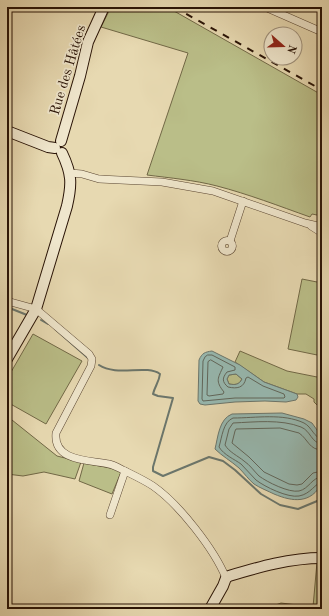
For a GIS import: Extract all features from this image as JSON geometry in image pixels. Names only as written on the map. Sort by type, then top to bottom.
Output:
[{"type":"street","name":"Rue des Hâtées","points":[[60,147],[88,42],[104,7]]},
{"type":"street","points":[[265,7],[322,32]]},
{"type":"street","points":[[7,132],[48,147],[60,147],[70,174],[70,189],[67,206],[36,309],[7,359]]},
{"type":"street","points":[[70,174],[82,174],[99,179],[162,182],[213,191],[305,223],[322,227]]},
{"type":"street","points":[[230,241],[243,201]]},
{"type":"street","points":[[305,223],[322,233]]},
{"type":"street","points":[[7,301],[36,309],[90,354],[92,359],[91,366],[56,433],[59,448],[73,458],[110,464],[125,471],[153,486],[175,507],[209,547],[226,578],[224,586],[210,609]]},
{"type":"street","points":[[110,515],[125,471]]},
{"type":"street","points":[[226,578],[255,568],[310,558],[322,558]]},
{"type":"green space","points":[[111,7],[167,7],[263,62],[263,66],[271,66],[322,95],[322,216],[312,214],[310,217],[252,196],[208,184],[147,175],[188,53],[101,27]]},
{"type":"green space","points":[[302,279],[322,283],[322,356],[288,349]]},
{"type":"green space","points":[[33,334],[82,361],[46,424],[7,402],[7,379]]},
{"type":"green space","points":[[240,351],[287,371],[322,378],[322,403],[317,405],[314,402],[314,399],[306,394],[297,394],[264,382],[235,362]]},
{"type":"green space","points":[[236,374],[242,379],[241,381],[237,384],[229,384],[227,379],[229,375]]},
{"type":"green space","points":[[7,416],[57,456],[81,462],[75,479],[44,472],[23,476],[7,474]]},
{"type":"green space","points":[[84,463],[115,469],[121,472],[112,494],[79,481]]},
{"type":"green space","points":[[317,562],[322,562],[322,609],[265,609],[281,603],[313,607]]},
{"type":"water","points":[[212,351],[240,365],[264,382],[297,394],[298,397],[296,400],[286,402],[265,401],[205,405],[200,404],[198,401],[199,360],[203,354]],"holes":[[[236,374],[242,379],[237,384],[229,384],[227,379],[229,375]]]},
{"type":"water","points":[[282,413],[304,419],[312,423],[322,437],[322,483],[313,495],[307,498],[295,500],[288,499],[254,484],[239,468],[215,449],[218,434],[224,420],[228,416],[232,414]]},
{"type":"waterway","points":[[7,307],[27,315]]},
{"type":"waterway","points":[[41,320],[48,324]]},
{"type":"waterway","points":[[55,329],[88,358]]},
{"type":"waterway","points":[[99,365],[114,370],[154,371],[160,374],[153,394],[173,398],[153,471],[163,476],[209,457],[223,461],[261,494],[280,505],[298,509],[322,499]]},
{"type":"railway","points":[[174,7],[322,90]]}]
